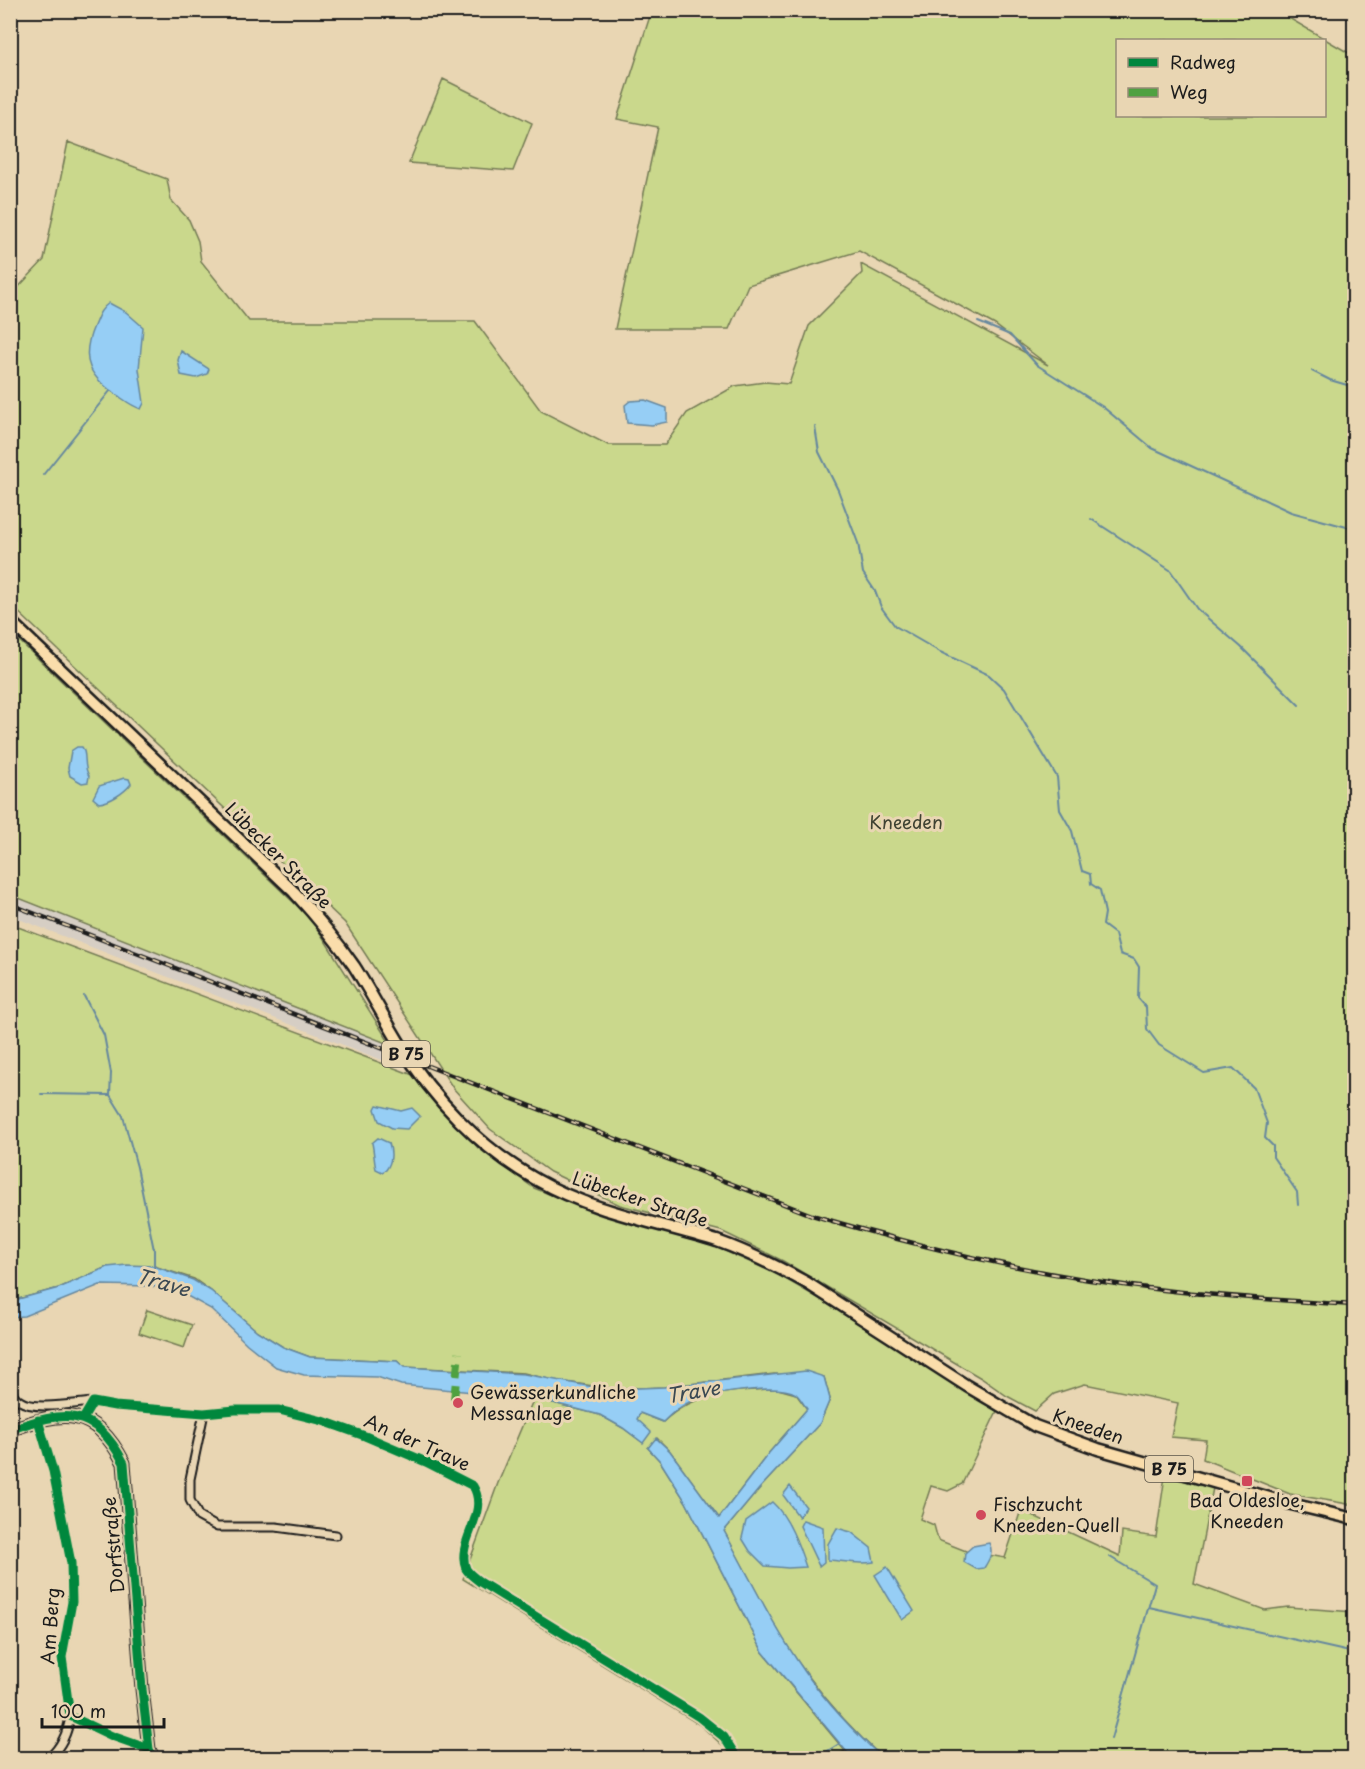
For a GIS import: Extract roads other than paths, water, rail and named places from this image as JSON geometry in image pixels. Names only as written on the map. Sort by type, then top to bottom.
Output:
[{"type":"main road","name":"Lübecker Straße","points":[[10,621],[294,892],[325,926],[353,966],[400,1045],[429,1086],[454,1115],[508,1162],[577,1200],[631,1218],[716,1241],[777,1266],[990,1401]]},
{"type":"main road","name":"Kneeden","points":[[990,1401],[1035,1426],[1098,1449],[1287,1503],[1354,1519]]},
{"type":"main road","points":[[10,1430],[38,1420],[64,1416],[83,1419]]},
{"type":"main road","name":"Dorfstraße","points":[[83,1419],[104,1434],[115,1446],[124,1463],[142,1689],[151,1754]]},
{"type":"street","name":"An der Trave","points":[[10,1390],[19,1401],[37,1406],[93,1402],[115,1406],[204,1413],[279,1410],[323,1421],[426,1462],[473,1486],[477,1494],[479,1502],[476,1516],[463,1555],[467,1571],[480,1582],[699,1716],[724,1737],[737,1758]]},
{"type":"street","points":[[83,1419],[93,1402]]},
{"type":"street","points":[[204,1413],[190,1479],[190,1500],[199,1517],[217,1527],[276,1527],[336,1535]]},
{"type":"street","name":"Am Berg","points":[[38,1420],[53,1471],[71,1563],[72,1602],[62,1657],[70,1716],[69,1727],[61,1744],[49,1758]]},
{"type":"street","points":[[70,1716],[151,1754]]},
{"type":"water","points":[[109,303],[126,312],[143,327],[139,369],[144,403],[141,409],[130,404],[101,383],[90,368],[88,349],[90,338],[100,313]]},
{"type":"water","points":[[181,351],[209,369],[207,374],[196,378],[181,375],[178,360]]},
{"type":"water","points":[[645,400],[667,408],[667,422],[652,425],[627,423],[625,405],[630,401]]},
{"type":"water","points":[[82,747],[85,753],[88,782],[82,783],[70,776],[68,768],[71,751]]},
{"type":"water","points":[[124,778],[129,779],[131,784],[125,791],[108,801],[99,803],[93,798],[99,786]]},
{"type":"water","points":[[377,1105],[401,1111],[412,1108],[420,1116],[407,1129],[392,1128],[379,1121],[375,1109]]},
{"type":"water","points":[[378,1138],[389,1143],[391,1150],[389,1164],[382,1172],[376,1169],[372,1143]]},
{"type":"water","name":"Trave","points":[[154,1266],[193,1280],[211,1291],[257,1331],[283,1347],[310,1357],[397,1361],[404,1367],[524,1374],[614,1389],[664,1387],[806,1371],[824,1377],[830,1399],[820,1423],[724,1531],[773,1620],[805,1672],[842,1717],[883,1758],[852,1758],[763,1652],[686,1502],[660,1461],[648,1448],[656,1438],[670,1451],[719,1518],[768,1454],[807,1409],[796,1394],[776,1389],[763,1389],[707,1397],[684,1405],[663,1422],[640,1413],[637,1419],[651,1432],[643,1443],[600,1415],[534,1398],[401,1385],[377,1377],[304,1375],[276,1367],[247,1344],[211,1309],[180,1292],[151,1286],[100,1285],[24,1316],[11,1317],[11,1301],[59,1288],[107,1267]]},
{"type":"water","points":[[790,1486],[806,1507],[799,1517],[783,1495]]},
{"type":"water","points":[[772,1502],[784,1516],[797,1541],[806,1567],[765,1566],[750,1551],[742,1538],[746,1521]]},
{"type":"water","points":[[803,1520],[823,1527],[824,1562],[819,1566],[800,1526]]},
{"type":"water","points":[[837,1528],[851,1532],[871,1548],[874,1562],[828,1560],[828,1544]]},
{"type":"water","points":[[989,1543],[991,1553],[984,1568],[976,1569],[964,1562],[965,1553],[973,1546]]},
{"type":"water","points":[[887,1567],[914,1611],[902,1620],[875,1575]]},
{"type":"waterway","points":[[978,322],[1010,335],[1037,365],[1103,407],[1152,448],[1291,512],[1354,529]]},
{"type":"waterway","points":[[1312,371],[1330,380],[1354,387]]},
{"type":"waterway","points":[[43,475],[110,391]]},
{"type":"waterway","points":[[815,427],[819,452],[838,490],[858,543],[863,573],[875,591],[881,607],[895,626],[940,652],[989,675],[1004,689],[1057,777],[1060,810],[1072,831],[1082,871],[1090,874],[1091,884],[1100,890],[1105,913],[1103,925],[1115,934],[1120,954],[1134,959],[1139,967],[1138,998],[1146,1007],[1147,1029],[1159,1045],[1204,1073],[1233,1068],[1254,1088],[1267,1123],[1265,1138],[1273,1146],[1273,1157],[1297,1192],[1298,1205]]},
{"type":"waterway","points":[[1091,519],[1170,570],[1197,609],[1241,647],[1299,705]]},
{"type":"waterway","name":"Trave","points":[[84,996],[104,1035],[111,1073],[110,1095],[123,1116],[137,1167],[154,1250],[154,1269]]},
{"type":"waterway","points":[[41,1094],[110,1095]]},
{"type":"waterway","points":[[1110,1557],[1155,1584],[1111,1739]]},
{"type":"waterway","points":[[1149,1607],[1354,1653]]},
{"type":"waterway","points":[[816,1758],[839,1744]]},
{"type":"railway","points":[[10,904],[812,1215],[942,1250],[1074,1278],[1259,1299],[1354,1305]]},
{"type":"place","name":"Gewässerkundliche Messanlage","points":[[458,1403]]},
{"type":"place","name":"Bad Oldesloe, Kneeden","points":[[1247,1481]]},
{"type":"place","name":"Fischzucht Kneeden-Quell","points":[[981,1515]]}]
